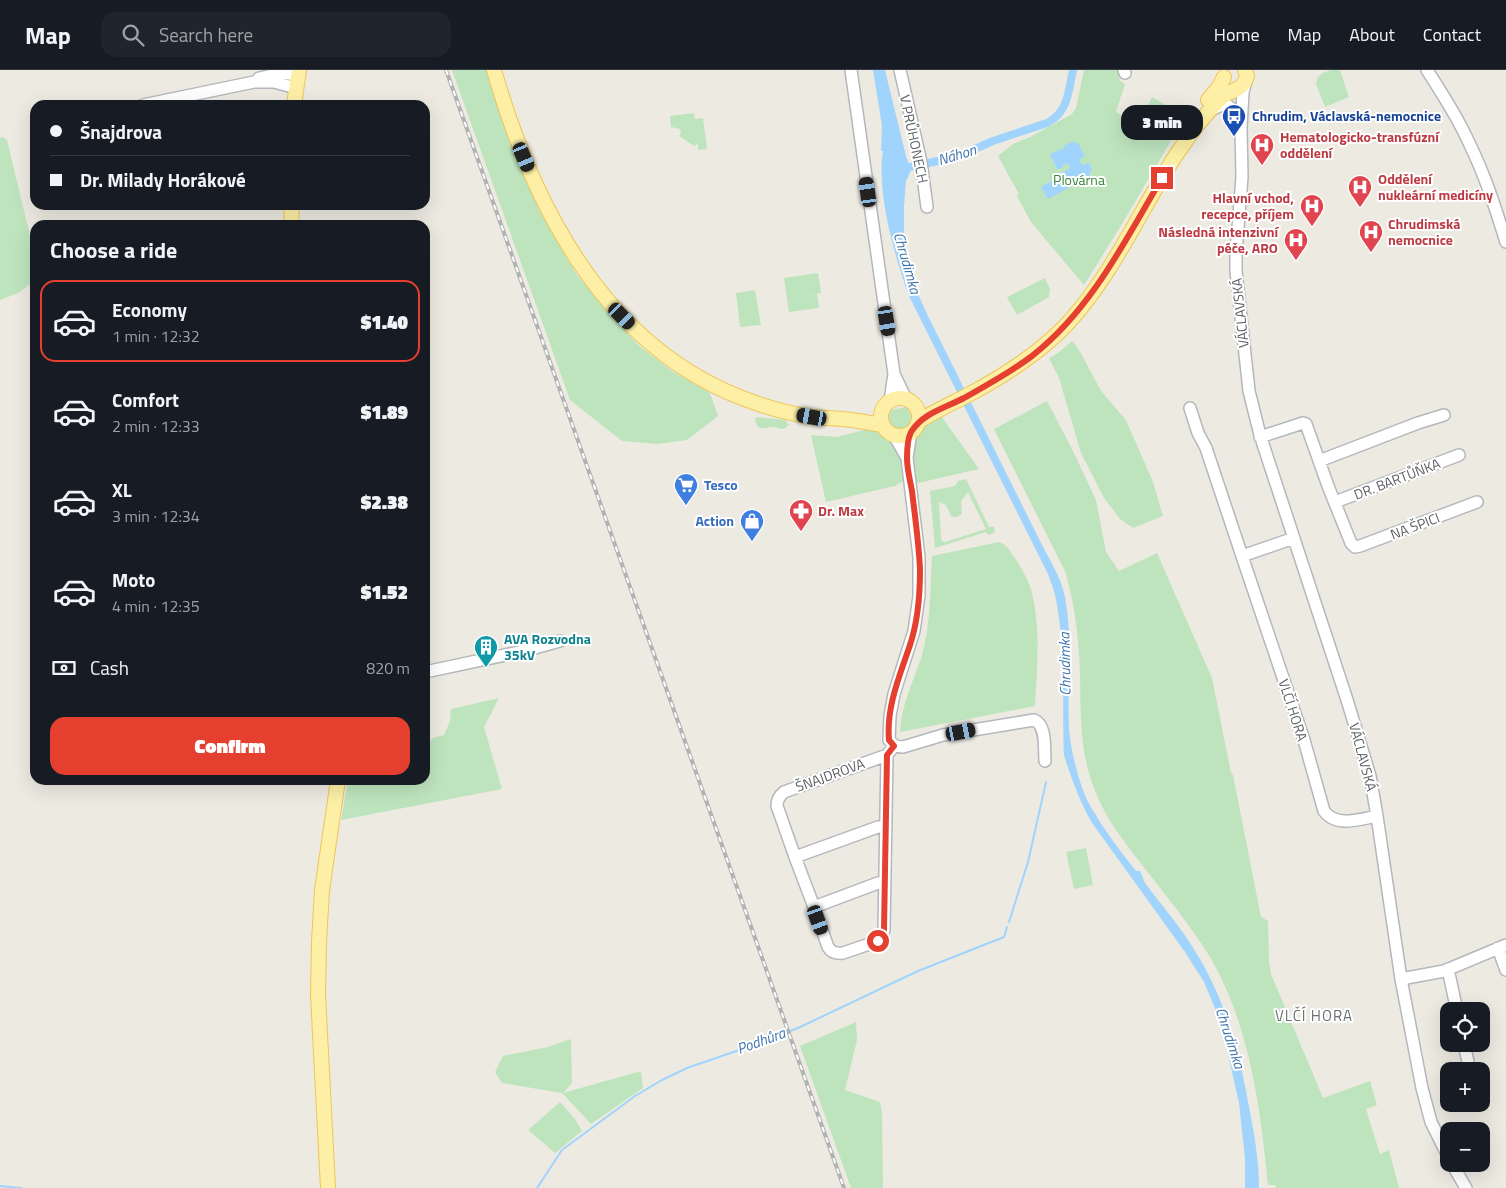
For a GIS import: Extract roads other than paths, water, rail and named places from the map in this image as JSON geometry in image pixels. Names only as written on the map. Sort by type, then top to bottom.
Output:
[{"type":"main road","points":[[494,70],[518,143],[559,232],[592,281],[638,333],[666,357],[683,368],[708,383],[734,395],[792,413],[883,425]]},
{"type":"main road","points":[[1226,73],[1224,85],[1230,91]]},
{"type":"main road","points":[[1054,337],[1111,254],[1184,130],[1219,87],[1226,73]]},
{"type":"main road","points":[[886,405],[881,420],[883,425],[890,433],[900,436],[945,403],[978,390],[1016,368],[1054,337],[1079,310],[1097,285],[1174,157],[1208,112],[1230,91],[1240,89],[1248,75]]},
{"type":"main road","points":[[295,100],[298,78]]},
{"type":"main road","points":[[843,419],[866,415],[895,399],[924,405],[945,403]]},
{"type":"main road","points":[[910,402],[919,416],[914,427]]},
{"type":"main road","points":[[328,1188],[318,995],[319,942],[322,890],[337,785]]},
{"type":"street","points":[[850,70],[894,374],[910,402]]},
{"type":"street","name":"V PRŮHONECH","points":[[900,70],[921,165],[927,207]]},
{"type":"street","points":[[1427,70],[1471,146],[1485,180],[1506,242]]},
{"type":"street","points":[[166,100],[246,83],[275,74],[288,73],[298,78]]},
{"type":"street","name":"VÁCLAVSKÁ","points":[[1248,75],[1243,92],[1241,128],[1242,177],[1236,260],[1237,288],[1249,391],[1260,437],[1370,776],[1401,979],[1422,1088],[1431,1122],[1440,1140]]},
{"type":"street","name":"VÁCLAVSKÁ","points":[[1230,91],[1237,103],[1241,128]]},
{"type":"street","points":[[1208,112],[1222,105],[1229,106],[1234,111],[1241,128]]},
{"type":"street","points":[[886,405],[894,374]]},
{"type":"street","name":"VLČÍ HORA","points":[[1190,408],[1206,448],[1304,740],[1324,811],[1330,818],[1342,822],[1377,816]]},
{"type":"street","points":[[1319,461],[1444,415]]},
{"type":"street","points":[[1260,437],[1305,423],[1335,502]]},
{"type":"street","points":[[914,427],[907,458],[920,576],[918,610],[910,644],[896,683],[889,737],[890,750],[944,735],[1034,720],[1042,726],[1045,761]]},
{"type":"street","points":[[894,435],[907,458]]},
{"type":"street","name":"DR. BARTŮŇKA","points":[[1335,502],[1459,455]]},
{"type":"street","name":"NA ŠPICI","points":[[1335,502],[1354,546],[1360,546],[1477,502]]},
{"type":"street","points":[[1242,556],[1294,538]]},
{"type":"street","points":[[430,671],[524,651],[560,641]]},
{"type":"street","name":"ŠNAJDROVA","points":[[890,750],[884,882],[884,930],[878,941],[842,953],[832,951],[828,947],[777,806],[777,800],[784,792],[890,750]]},
{"type":"street","points":[[796,857],[878,827],[886,827]]},
{"type":"street","points":[[814,907],[884,882]]},
{"type":"street","points":[[1401,979],[1448,969],[1502,947],[1506,970]]},
{"type":"street","points":[[1448,969],[1455,1002]]},
{"type":"street","points":[[1457,1172],[1466,1188]]},
{"type":"water","name":"Chrudimka","points":[[873,70],[885,70],[906,156],[909,164],[913,166],[906,181],[904,207],[904,241],[910,276],[927,314],[1061,582],[1069,630],[1069,729],[1080,781],[1088,801],[1102,825],[1136,871],[1140,871],[1145,883],[1184,933],[1215,989],[1230,1029],[1242,1070],[1255,1141],[1259,1188],[1245,1188],[1245,1159],[1239,1103],[1221,1023],[1204,982],[1185,952],[1092,823],[1080,798],[1064,755],[1061,638],[1055,593],[1048,574],[909,296],[893,244],[884,205],[882,186],[883,151],[881,151],[882,126]]},
{"type":"water","points":[[1073,141],[1078,143],[1085,156],[1079,160],[1083,165],[1089,163],[1092,169],[1090,176],[1076,184],[1073,181],[1070,182],[1072,186],[1048,199],[1041,187],[1060,177],[1060,174],[1070,168],[1066,163],[1060,169],[1057,169],[1050,154],[1063,149],[1064,146]]},
{"type":"waterway","name":"Náhon","points":[[1050,121],[1061,112],[1064,106],[1073,70]]},
{"type":"waterway","name":"Náhon","points":[[1017,133],[1047,123]]},
{"type":"waterway","name":"Náhon","points":[[905,168],[957,157],[1014,134]]},
{"type":"waterway","name":"Podhůra","points":[[1009,922],[1028,862],[1046,782]]},
{"type":"waterway","name":"Podhůra","points":[[537,1188],[562,1150],[635,1096],[662,1080],[687,1068],[798,1028],[918,971],[1004,937],[1007,927]]},
{"type":"waterway","name":"Podhůra","points":[[0,1186],[22,1188]]},
{"type":"railway","points":[[446,70],[844,1188]]},
{"type":"place","name":"Chrudim, Václavská-nemocnice","points":[[1234,137]]},
{"type":"place","name":"Hematologicko-transfúzní oddělení","points":[[1262,166]]},
{"type":"place","name":"Oddělení nukleární medicíny","points":[[1360,208]]},
{"type":"place","name":"Hlavní vchod, recepce, příjem","points":[[1312,227]]},
{"type":"place","name":"Chrudimská nemocnice","points":[[1371,253]]},
{"type":"place","name":"Následná intenzivní péče, ARO","points":[[1296,261]]},
{"type":"place","name":"Tesco","points":[[686,506]]},
{"type":"place","name":"Dr. Max","points":[[801,532]]},
{"type":"place","name":"Action","points":[[752,542]]},
{"type":"place","name":"AVA Rozvodna 35kV","points":[[486,668]]},
{"type":"district","name":"VLČÍ HORA","points":[[1314,1016]]},
{"type":"park label","name":"Plovárna","points":[[1079,180]]}]
